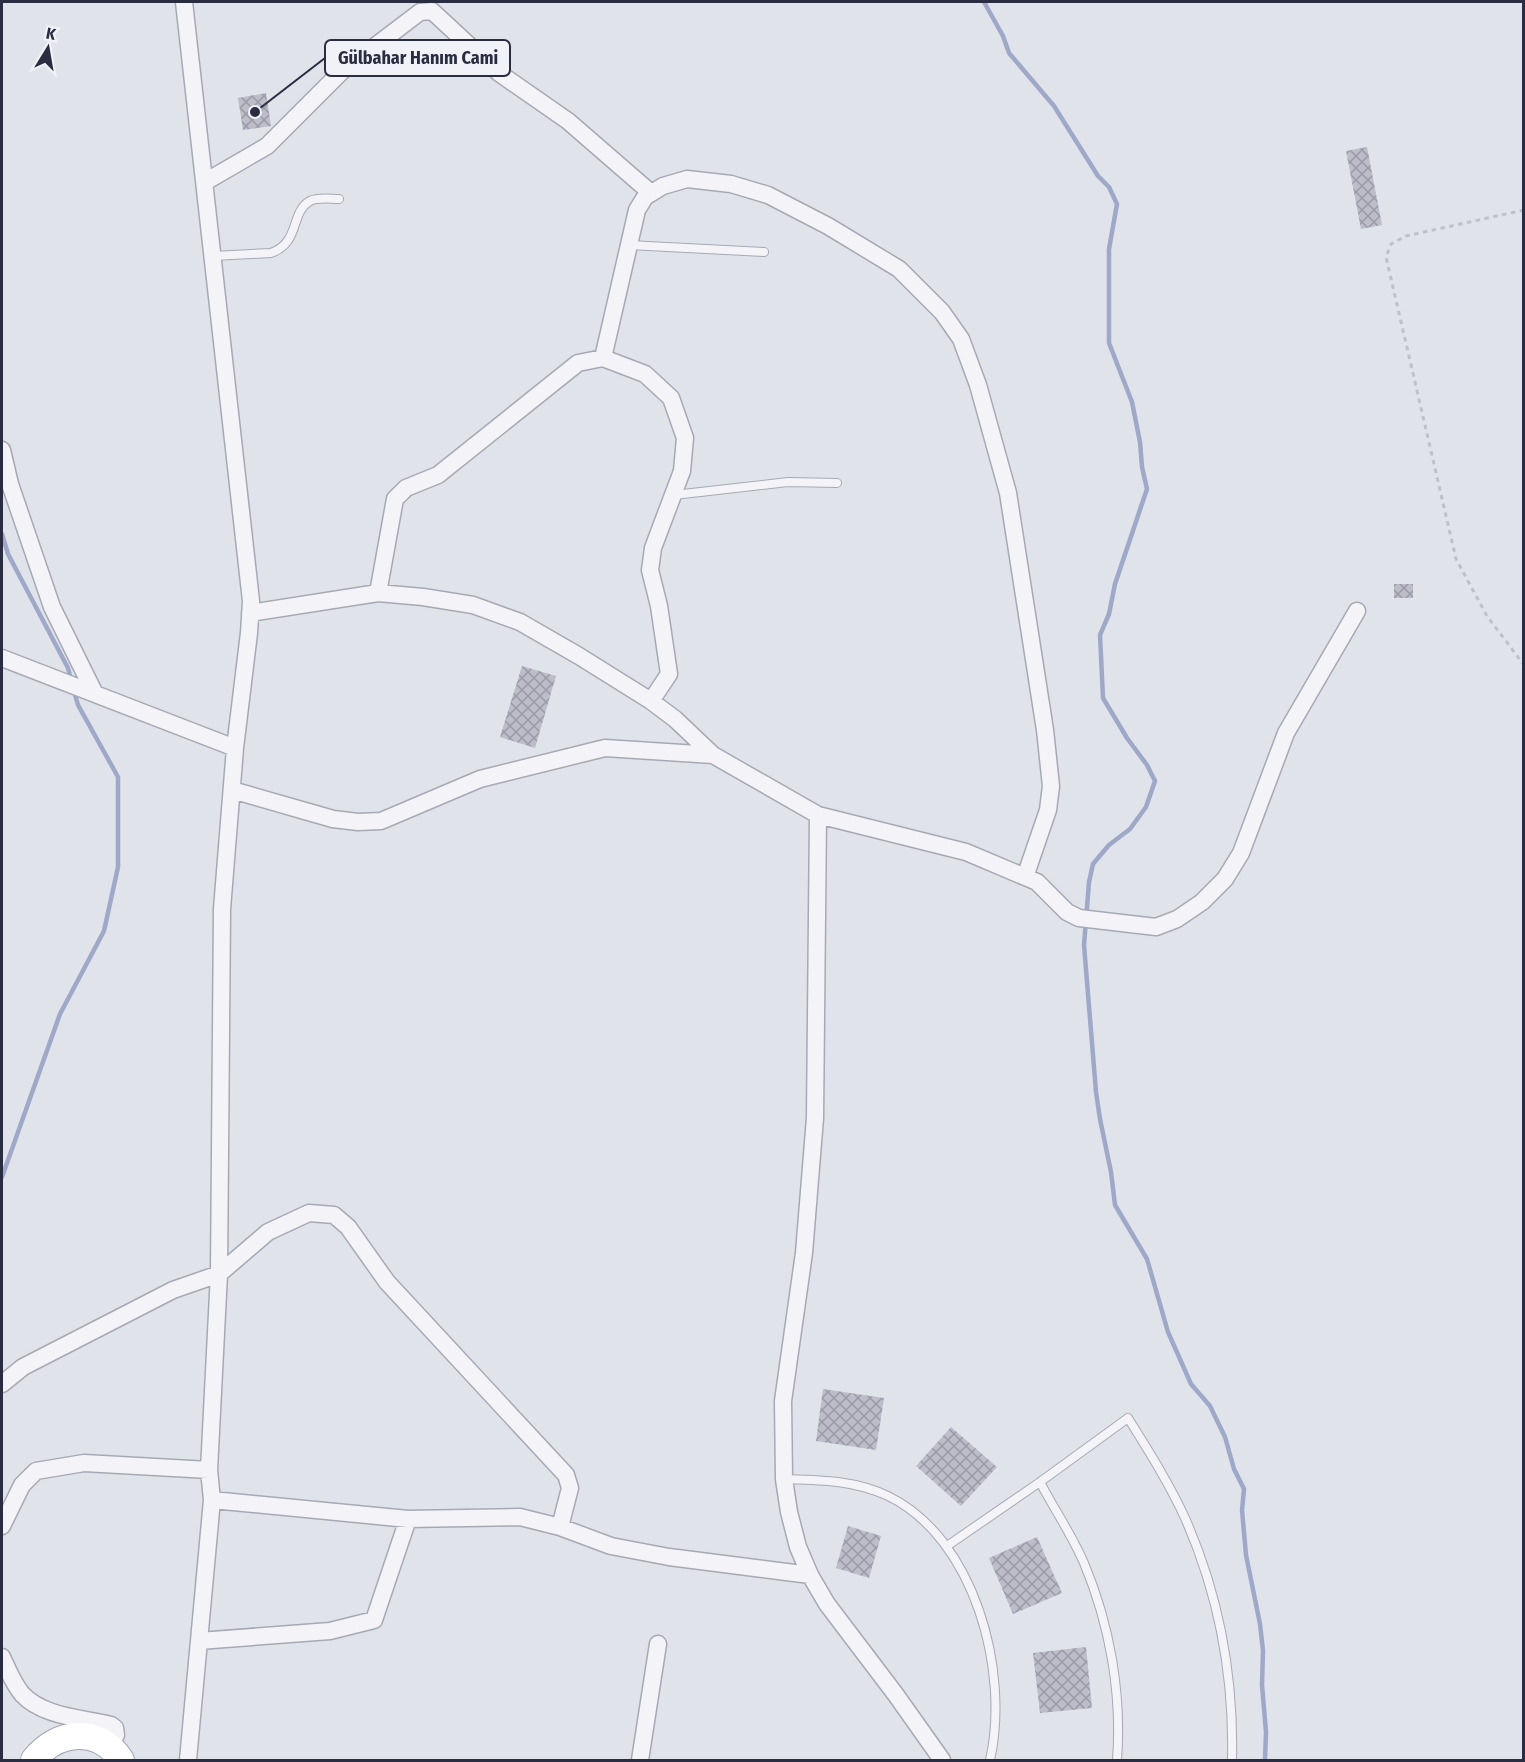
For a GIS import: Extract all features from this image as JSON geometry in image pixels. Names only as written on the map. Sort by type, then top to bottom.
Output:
[{"type":"main road","points":[[34,1761],[51,1744],[63,1738],[75,1736],[88,1737],[115,1754]]},
{"type":"street","points":[[184,2],[250,613],[235,748],[222,909],[219,1275],[209,1470],[212,1500],[188,1761]]},
{"type":"street","points":[[205,182],[267,146],[341,72],[420,12],[432,11],[499,73],[568,121],[651,193]]},
{"type":"street","points":[[603,358],[637,210],[645,197],[651,193],[663,186],[687,179],[731,183],[768,195],[828,226],[899,269],[942,312],[961,339],[978,385],[1008,493],[1031,631],[1051,786],[1048,810],[1025,877]]},
{"type":"street","points":[[378,593],[395,499],[406,488],[438,475],[578,363],[603,358],[645,374],[671,398],[685,438],[682,471],[653,548],[650,570],[659,606],[669,674],[651,700]]},
{"type":"street","points":[[2,450],[6,486],[52,607],[89,692]]},
{"type":"street","points":[[250,613],[378,593],[473,605],[520,622],[579,656],[651,700],[713,755],[818,815],[966,852],[1037,882],[1067,912],[1078,918],[1156,927],[1177,919],[1202,902],[1225,879],[1241,853],[1286,733],[1357,611]]},
{"type":"street","points":[[2,658],[235,748]]},
{"type":"street","points":[[232,790],[333,819],[358,822],[381,821],[480,779],[605,748],[713,755]]},
{"type":"street","points":[[818,815],[815,1118],[804,1253],[783,1401],[784,1479],[795,1535],[810,1575],[827,1604],[896,1695],[942,1761]]},
{"type":"street","points":[[2,1384],[23,1367],[172,1290],[219,1275],[268,1232],[309,1214],[334,1215],[348,1227],[387,1282],[566,1475],[570,1488],[560,1527]]},
{"type":"street","points":[[2,1526],[22,1485],[36,1471],[84,1463],[209,1470]]},
{"type":"street","points":[[212,1500],[408,1519],[520,1517],[560,1527],[612,1546],[810,1575]]},
{"type":"street","points":[[199,1641],[330,1631],[374,1620],[408,1519]]},
{"type":"street","points":[[640,1761],[658,1644]]},
{"type":"street","points":[[2,1657],[14,1683],[31,1702],[57,1713],[111,1725],[115,1728],[115,1754]]},
{"type":"lane","points":[[213,256],[271,253],[279,250],[289,241],[301,211],[309,202],[320,199],[339,199]]},
{"type":"lane","points":[[629,245],[764,252]]},
{"type":"lane","points":[[674,495],[788,482],[837,483]]},
{"type":"lane","points":[[947,1546],[1128,1418],[1171,1490],[1207,1576],[1228,1670],[1232,1713],[1232,1761]]},
{"type":"lane","points":[[784,1479],[840,1481],[889,1496],[916,1513],[947,1546],[974,1598],[988,1648],[996,1709],[996,1726],[990,1761]]},
{"type":"lane","points":[[1040,1482],[1083,1560],[1102,1614],[1111,1651],[1117,1699],[1116,1761]]},
{"type":"path","points":[[1524,210],[1406,236],[1391,244],[1386,257],[1456,559],[1487,616],[1524,665]]},
{"type":"building","points":[[266,93],[271,126],[243,130],[238,98]]},
{"type":"building","points":[[1367,147],[1382,225],[1361,229],[1346,151]]},
{"type":"building","points":[[1394,584],[1413,584],[1413,598],[1394,598]]},
{"type":"building","points":[[522,666],[556,676],[535,748],[500,737]]},
{"type":"building","points":[[823,1389],[884,1398],[876,1450],[816,1441]]},
{"type":"building","points":[[951,1427],[997,1467],[961,1506],[916,1466]]},
{"type":"building","points":[[848,1526],[881,1536],[869,1578],[836,1568]]},
{"type":"building","points":[[1037,1537],[1062,1593],[1013,1614],[989,1558]]},
{"type":"building","points":[[1086,1647],[1092,1708],[1040,1713],[1033,1653]]},
{"type":"waterway","points":[[984,2],[1003,36],[1009,53],[1054,106],[1098,176],[1109,187],[1117,204],[1109,249],[1109,343],[1132,402],[1147,489],[1115,584],[1109,614],[1100,635],[1103,698],[1155,781],[1146,807],[1130,829],[1109,845],[1093,864],[1089,882],[1084,945],[1096,1092],[1115,1205],[1147,1259],[1168,1332],[1191,1384],[1210,1406],[1225,1437],[1234,1469],[1244,1489],[1242,1510],[1246,1555],[1263,1651],[1265,1760]]},
{"type":"waterway","points":[[2,534],[8,554],[68,668],[71,680]]},
{"type":"waterway","points":[[2,1177],[60,1014],[104,931],[118,867],[118,777],[78,705],[74,691]]},
{"type":"place","name":"Gülbahar Hanım Cami","points":[[255,112]]}]
